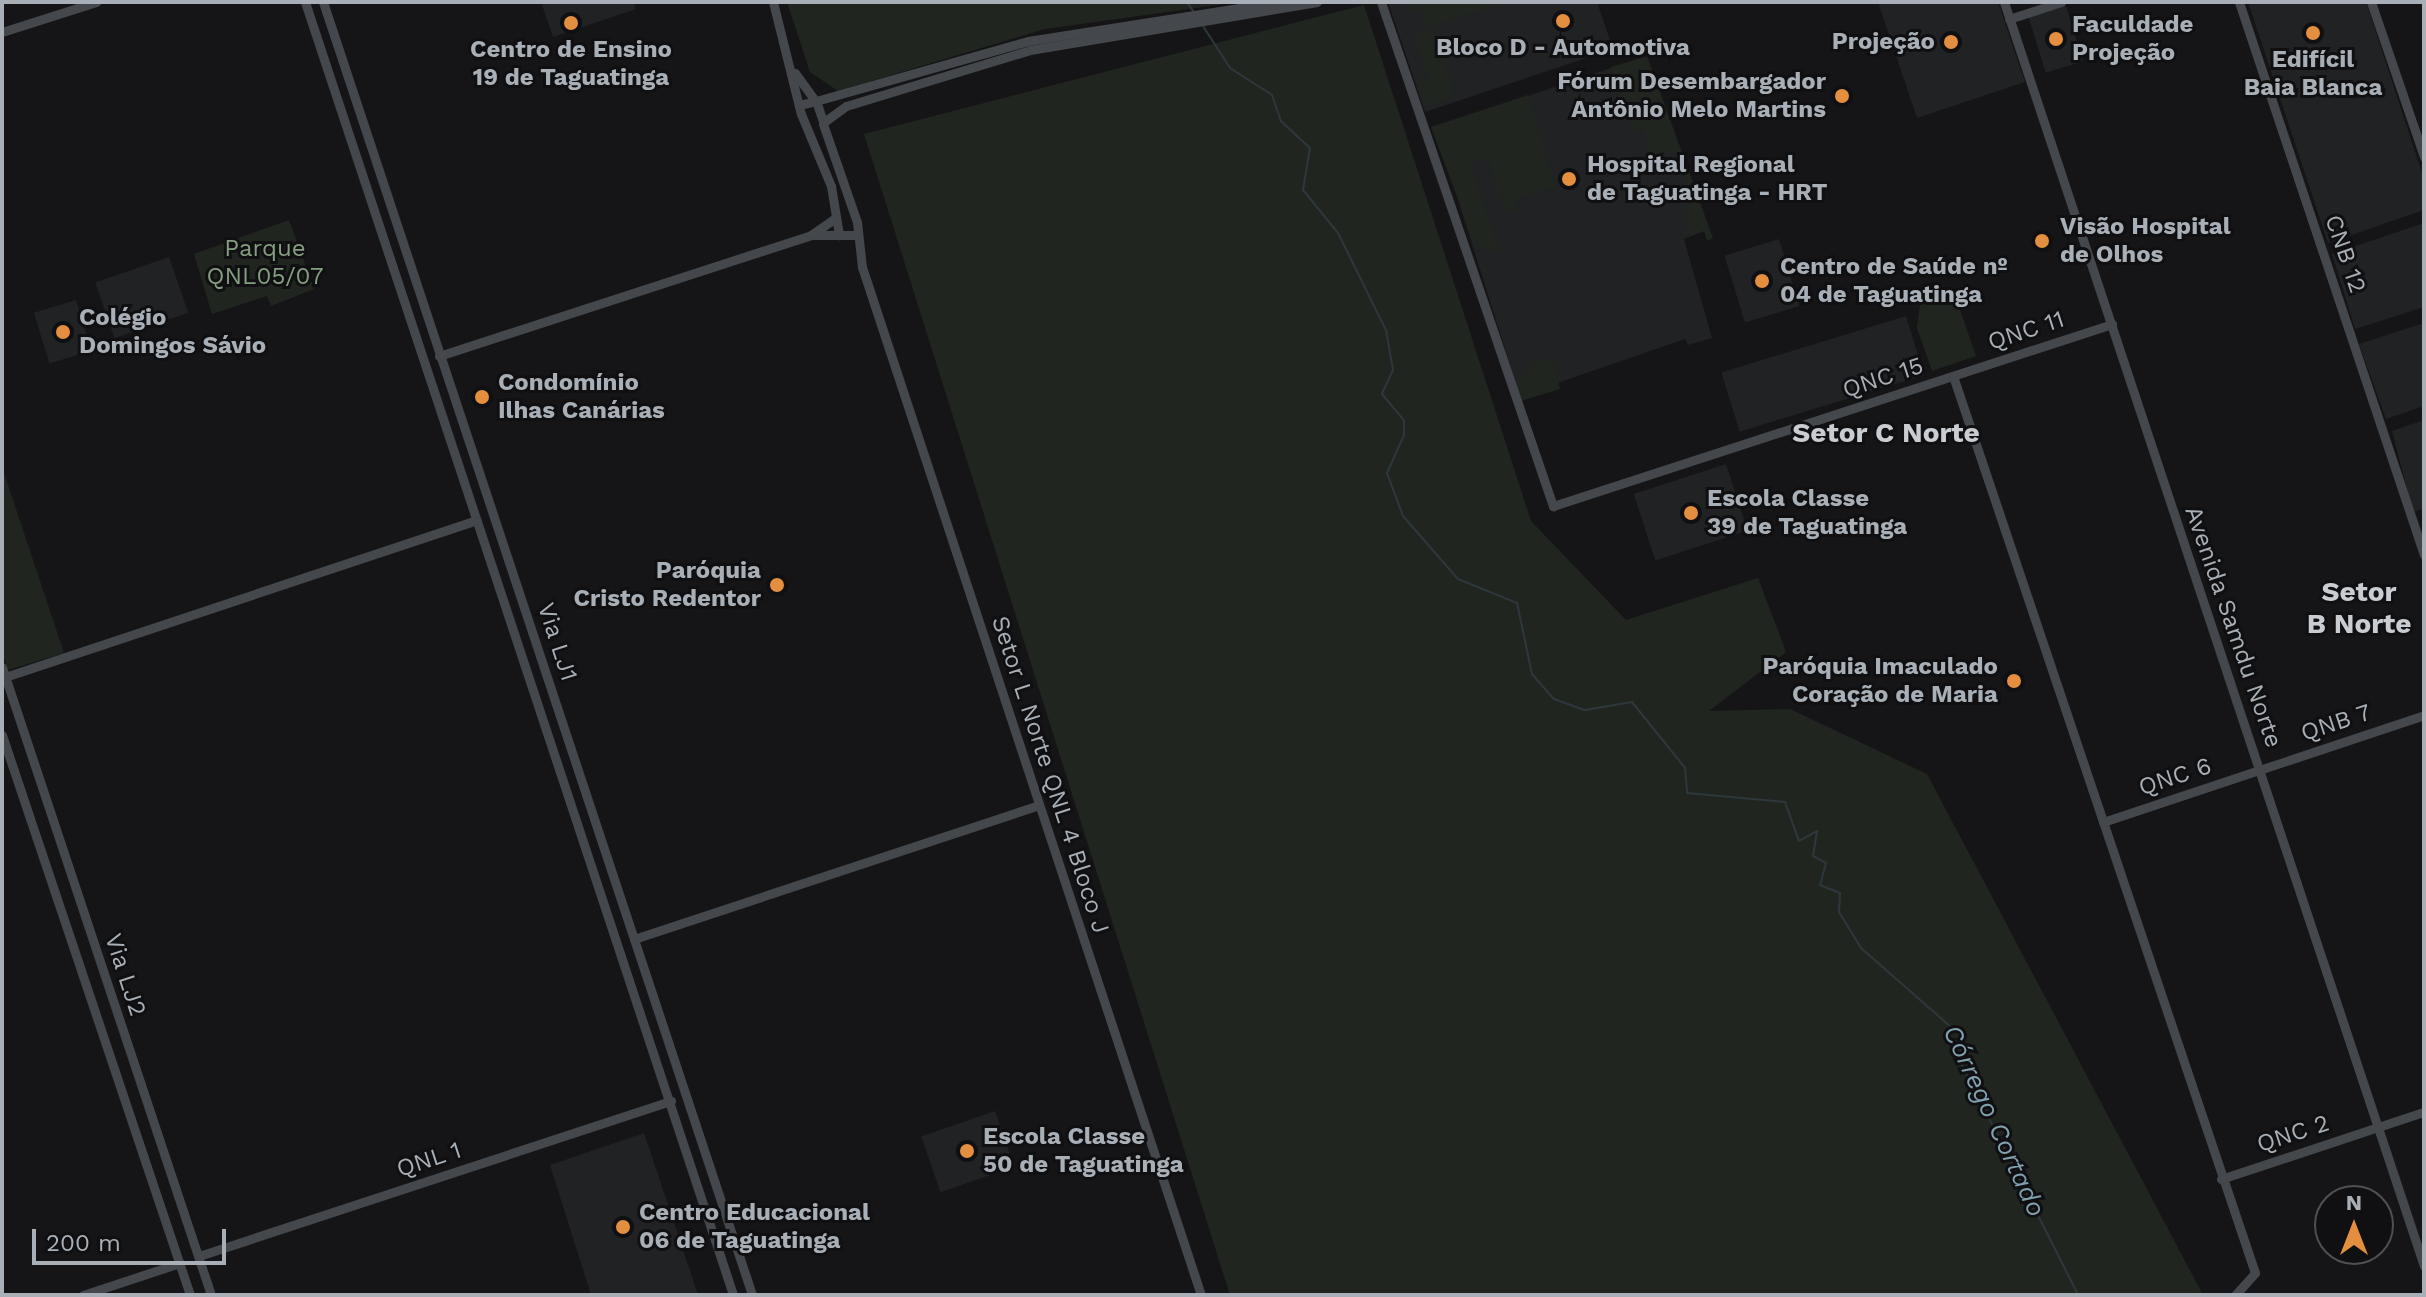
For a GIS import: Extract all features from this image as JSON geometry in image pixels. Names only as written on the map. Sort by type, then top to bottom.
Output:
[{"type":"main road","points":[[2,32],[96,2]]},
{"type":"main road","points":[[306,4],[323,2]]},
{"type":"main road","name":"Via LJ1","points":[[323,2],[752,1295]]},
{"type":"main road","points":[[773,2],[793,70],[799,105],[810,128],[834,216],[842,238],[862,267]]},
{"type":"main road","points":[[1208,18],[1277,2]]},
{"type":"main road","points":[[799,105],[1028,41],[1317,2]]},
{"type":"main road","name":"QNC 15","points":[[1381,2],[1549,501],[1568,506],[1953,376]]},
{"type":"main road","name":"Avenida Samdu Norte","points":[[2004,2],[2424,1266]]},
{"type":"main road","points":[[2009,19],[2061,2]]},
{"type":"main road","name":"CNB 12","points":[[2239,2],[2424,555]]},
{"type":"main road","points":[[2371,2],[2424,157]]},
{"type":"main road","name":"Via LJ1","points":[[306,4],[733,1295]]},
{"type":"main road","points":[[810,128],[824,123],[846,106],[974,65],[1188,21]]},
{"type":"main road","points":[[793,70],[815,100],[824,123],[851,210],[862,267]]},
{"type":"main road","points":[[351,139],[366,136]]},
{"type":"main road","points":[[357,157],[373,158]]},
{"type":"main road","points":[[439,356],[811,235],[834,216],[851,210]]},
{"type":"main road","points":[[811,235],[842,238],[857,235]]},
{"type":"main road","name":"Setor L Norte QNL 4 Bloco J","points":[[862,267],[1201,1295]]},
{"type":"main road","name":"QNC 11","points":[[1953,376],[2112,324]]},
{"type":"main road","points":[[1953,376],[2255,1273],[2235,1295]]},
{"type":"main road","points":[[451,442],[467,437]]},
{"type":"main road","points":[[457,459],[473,456]]},
{"type":"main road","points":[[4,672],[477,520]]},
{"type":"main road","name":"Via LJ2","points":[[4,672],[211,1295]]},
{"type":"main road","name":"QNB 7","points":[[2260,770],[2424,715]]},
{"type":"main road","name":"Via LJ2","points":[[2,735],[33,818],[190,1295]]},
{"type":"main road","name":"QNC 6","points":[[2103,822],[2260,770]]},
{"type":"main road","points":[[28,804],[45,800]]},
{"type":"main road","points":[[634,939],[1038,805]]},
{"type":"main road","points":[[33,818],[49,812]]},
{"type":"main road","points":[[644,1022],[660,1019]]},
{"type":"main road","points":[[650,1041],[667,1038]]},
{"type":"main road","name":"QNL 1","points":[[199,1256],[671,1101]]},
{"type":"main road","name":"QNC 2","points":[[2221,1179],[2424,1112]]},
{"type":"main road","points":[[134,1124],[151,1119]]},
{"type":"main road","points":[[140,1143],[157,1137]]},
{"type":"main road","points":[[83,1295],[180,1263]]},
{"type":"shaded area","name":"Centro de Ensino 19 de Taguatinga","points":[[541,2],[633,2],[636,9],[553,37]]},
{"type":"shaded area","points":[[1388,2],[1597,2],[1613,49],[1425,112]]},
{"type":"shaded area","name":"Projeção","points":[[1878,2],[1998,2],[2025,82],[1917,118]]},
{"type":"shaded area","points":[[2248,2],[2366,2],[2424,179],[2424,210],[2328,243]]},
{"type":"shaded area","name":"Faculdade Projeção","points":[[2066,6],[2083,61],[2046,73],[2029,17]]},
{"type":"shaded area","name":"Hospital Regional de Taguatinga - HRT","points":[[1644,57],[1704,231],[1684,239],[1712,338],[1688,345],[1685,339],[1520,396],[1435,127]]},
{"type":"shaded area","points":[[2424,223],[2424,307],[2355,329],[2332,254]]},
{"type":"shaded area","name":"Centro de Saúde nº 04 de Taguatinga","points":[[1779,239],[1799,306],[1745,323],[1724,256]]},
{"type":"shaded area","points":[[169,257],[188,313],[114,338],[95,282]]},
{"type":"shaded area","name":"Colégio Domingos Sávio","points":[[76,300],[91,351],[49,364],[34,313]]},
{"type":"shaded area","points":[[1906,316],[1924,375],[1740,432],[1721,372]]},
{"type":"shaded area","points":[[2424,323],[2424,406],[2386,419],[2359,344]]},
{"type":"shaded area","points":[[2424,420],[2424,508],[2413,512],[2392,431]]},
{"type":"shaded area","name":"Escola Classe 39 de Taguatinga","points":[[1726,464],[1748,531],[1655,561],[1634,494]]},
{"type":"shaded area","name":"Escola Classe 50 de Taguatinga","points":[[995,1111],[1014,1167],[940,1192],[921,1136]]},
{"type":"shaded area","name":"Centro Educacional 06 de Taguatinga","points":[[644,1133],[698,1295],[591,1295],[550,1165]]},
{"type":"green space","points":[[787,2],[1239,2],[1045,29],[838,91],[810,72]]},
{"type":"green space","points":[[1415,2],[1505,2],[1430,26],[1453,86],[1452,97],[1427,106],[1418,81],[1429,78],[1414,36],[1428,31],[1421,8],[1410,12]]},
{"type":"green space","points":[[1364,5],[1531,521],[1626,620],[1758,578],[1786,652],[1709,711],[1790,709],[1927,774],[2203,1295],[1230,1295],[864,134]]},
{"type":"green space","points":[[1647,56],[1713,238],[1707,241],[1704,231],[1690,236],[1685,217],[1692,200],[1676,152],[1651,156],[1643,129],[1633,132],[1611,67]]},
{"type":"green space","points":[[1528,95],[1555,186],[1514,199],[1517,209],[1506,213],[1488,157],[1470,163],[1499,251],[1476,247],[1431,127]]},
{"type":"green space","name":"Parque QNL05/07","points":[[289,220],[314,289],[271,306],[267,296],[212,314],[194,254]]},
{"type":"green space","points":[[1954,292],[1976,356],[1932,371],[1917,328],[1920,304],[1909,307]]},
{"type":"green space","points":[[1553,357],[1560,389],[1521,401],[1516,386],[1531,363]]},
{"type":"green space","points":[[2,467],[64,653],[8,670],[2,652]]},
{"type":"waterway","name":"Córrego Cortado","points":[[1187,2],[1193,11]]},
{"type":"waterway","name":"Córrego Cortado","points":[[1203,26],[1230,68],[1272,95],[1281,121],[1310,148],[1303,190],[1338,233],[1386,330],[1393,370],[1382,394],[1404,420],[1404,435],[1387,473],[1403,516],[1458,579],[1517,603],[1532,674],[1554,699],[1585,710],[1632,702],[1685,768],[1687,793],[1785,802],[1799,841],[1817,831],[1813,856],[1826,863],[1820,885],[1840,893],[1839,912],[1861,948],[1960,1035],[1962,1065],[2078,1295]]},
{"type":"place","name":"Bloco D - Automotiva","points":[[1563,21]]},
{"type":"place","name":"Centro de Ensino 19 de Taguatinga","points":[[571,23]]},
{"type":"place","name":"Edifícil Baia Blanca","points":[[2313,33]]},
{"type":"place","name":"Faculdade Projeção","points":[[2056,39]]},
{"type":"place","name":"Projeção","points":[[1951,42]]},
{"type":"place","name":"Fórum Desembargador Antônio Melo Martins","points":[[1842,96]]},
{"type":"place","name":"Hospital Regional de Taguatinga - HRT","points":[[1569,179]]},
{"type":"place","name":"Visão Hospital de Olhos","points":[[2042,241]]},
{"type":"place","name":"Centro de Saúde nº 04 de Taguatinga","points":[[1762,281]]},
{"type":"place","name":"Colégio Domingos Sávio","points":[[63,332]]},
{"type":"place","name":"Condomínio Ilhas Canárias","points":[[482,397]]},
{"type":"place","name":"Escola Classe 39 de Taguatinga","points":[[1691,513]]},
{"type":"place","name":"Paróquia Cristo Redentor","points":[[777,585]]},
{"type":"place","name":"Paróquia Imaculado Coração de Maria","points":[[2014,681]]},
{"type":"place","name":"Escola Classe 50 de Taguatinga","points":[[967,1151]]},
{"type":"place","name":"Centro Educacional 06 de Taguatinga","points":[[623,1227]]},
{"type":"district","name":"Setor C Norte","points":[[1886,433]]},
{"type":"district","name":"Setor B Norte","points":[[2359,608]]}]
